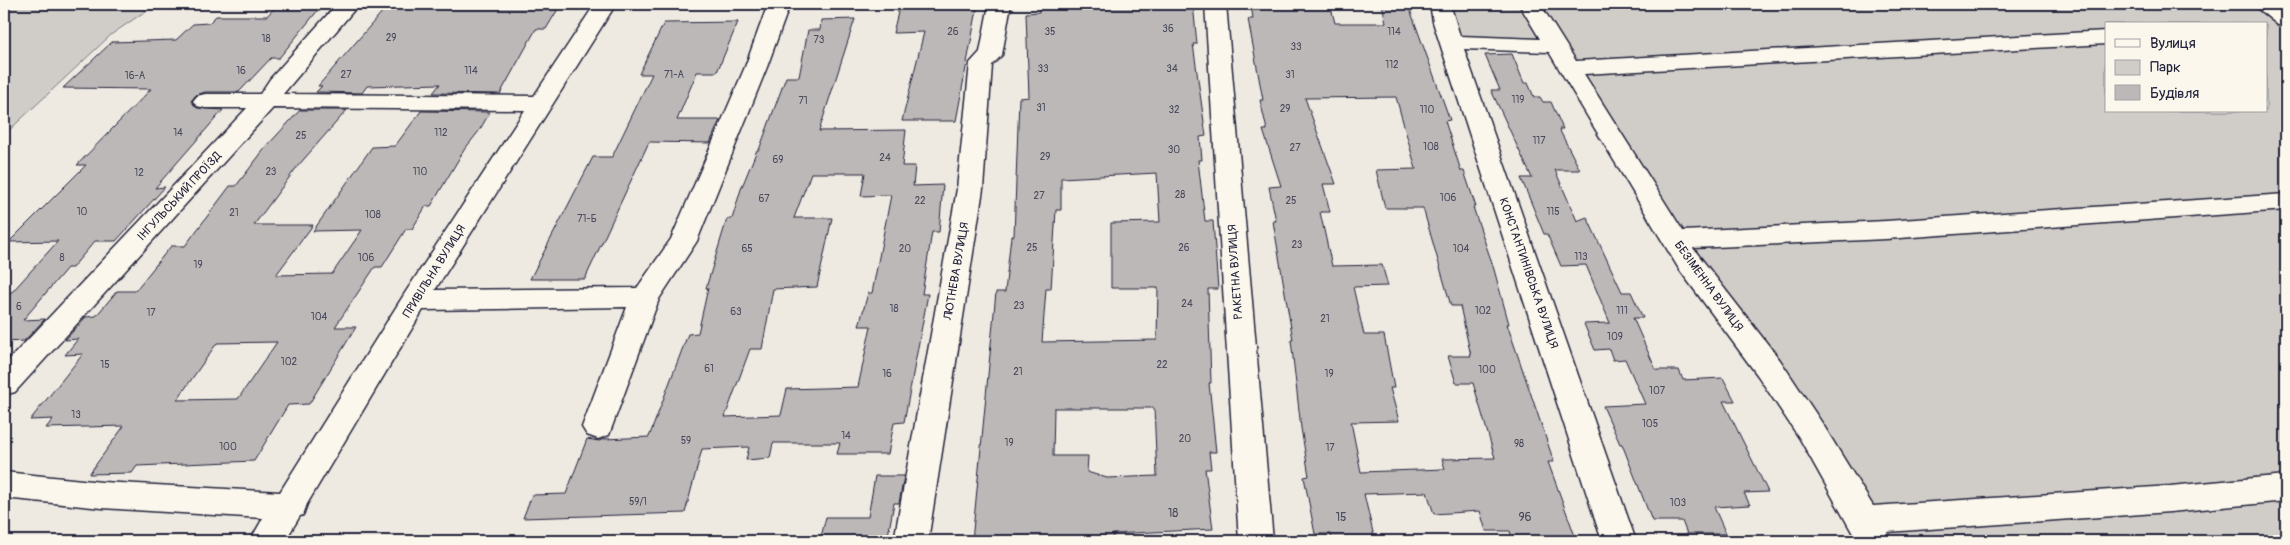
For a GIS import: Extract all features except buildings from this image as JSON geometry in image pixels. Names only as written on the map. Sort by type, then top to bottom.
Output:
[{"type":"street","name":"ІНГУЛЬСЬКИЙ ПРОЇЗД","points":[[4,384],[268,100],[278,84],[348,4]]},
{"type":"street","name":"ПРИВІЛЬНА ВУЛИЦЯ","points":[[267,541],[291,506],[415,300],[605,4]]},
{"type":"street","points":[[598,427],[645,297],[684,241],[756,67],[779,4]]},
{"type":"street","name":"ЛЮТНЕВА ВУЛИЦЯ","points":[[911,541],[970,189],[981,63],[991,55],[1000,4]]},
{"type":"street","name":"РАКЕТНА ВУЛИЦЯ","points":[[1215,4],[1256,541]]},
{"type":"street","name":"КОНСТАНТИНІВСЬКА ВУЛИЦЯ","points":[[1440,4],[1451,42],[1619,541]]},
{"type":"street","name":"БЕЗІМЕННА ВУЛИЦЯ","points":[[1530,4],[1675,240],[1690,263],[1770,368],[1811,431],[1869,530]]},
{"type":"street","points":[[2263,4],[2286,20]]},
{"type":"street","points":[[2268,27],[2286,26]]},
{"type":"street","points":[[1451,42],[1562,57],[2105,36]]},
{"type":"street","points":[[205,101],[540,103]]},
{"type":"street","points":[[1675,240],[1886,230],[2286,202]]},
{"type":"street","points":[[415,300],[645,297]]},
{"type":"street","points":[[4,485],[102,495],[291,506]]},
{"type":"street","points":[[1869,530],[2286,488]]},
{"type":"green space","points":[[4,4],[156,4],[112,34],[4,135]]},
{"type":"green space","points":[[1447,4],[1525,4],[1544,37],[1543,40],[1462,37],[1454,31]]},
{"type":"green space","points":[[1536,4],[2286,4],[2286,541],[1883,541],[1697,262]]}]
